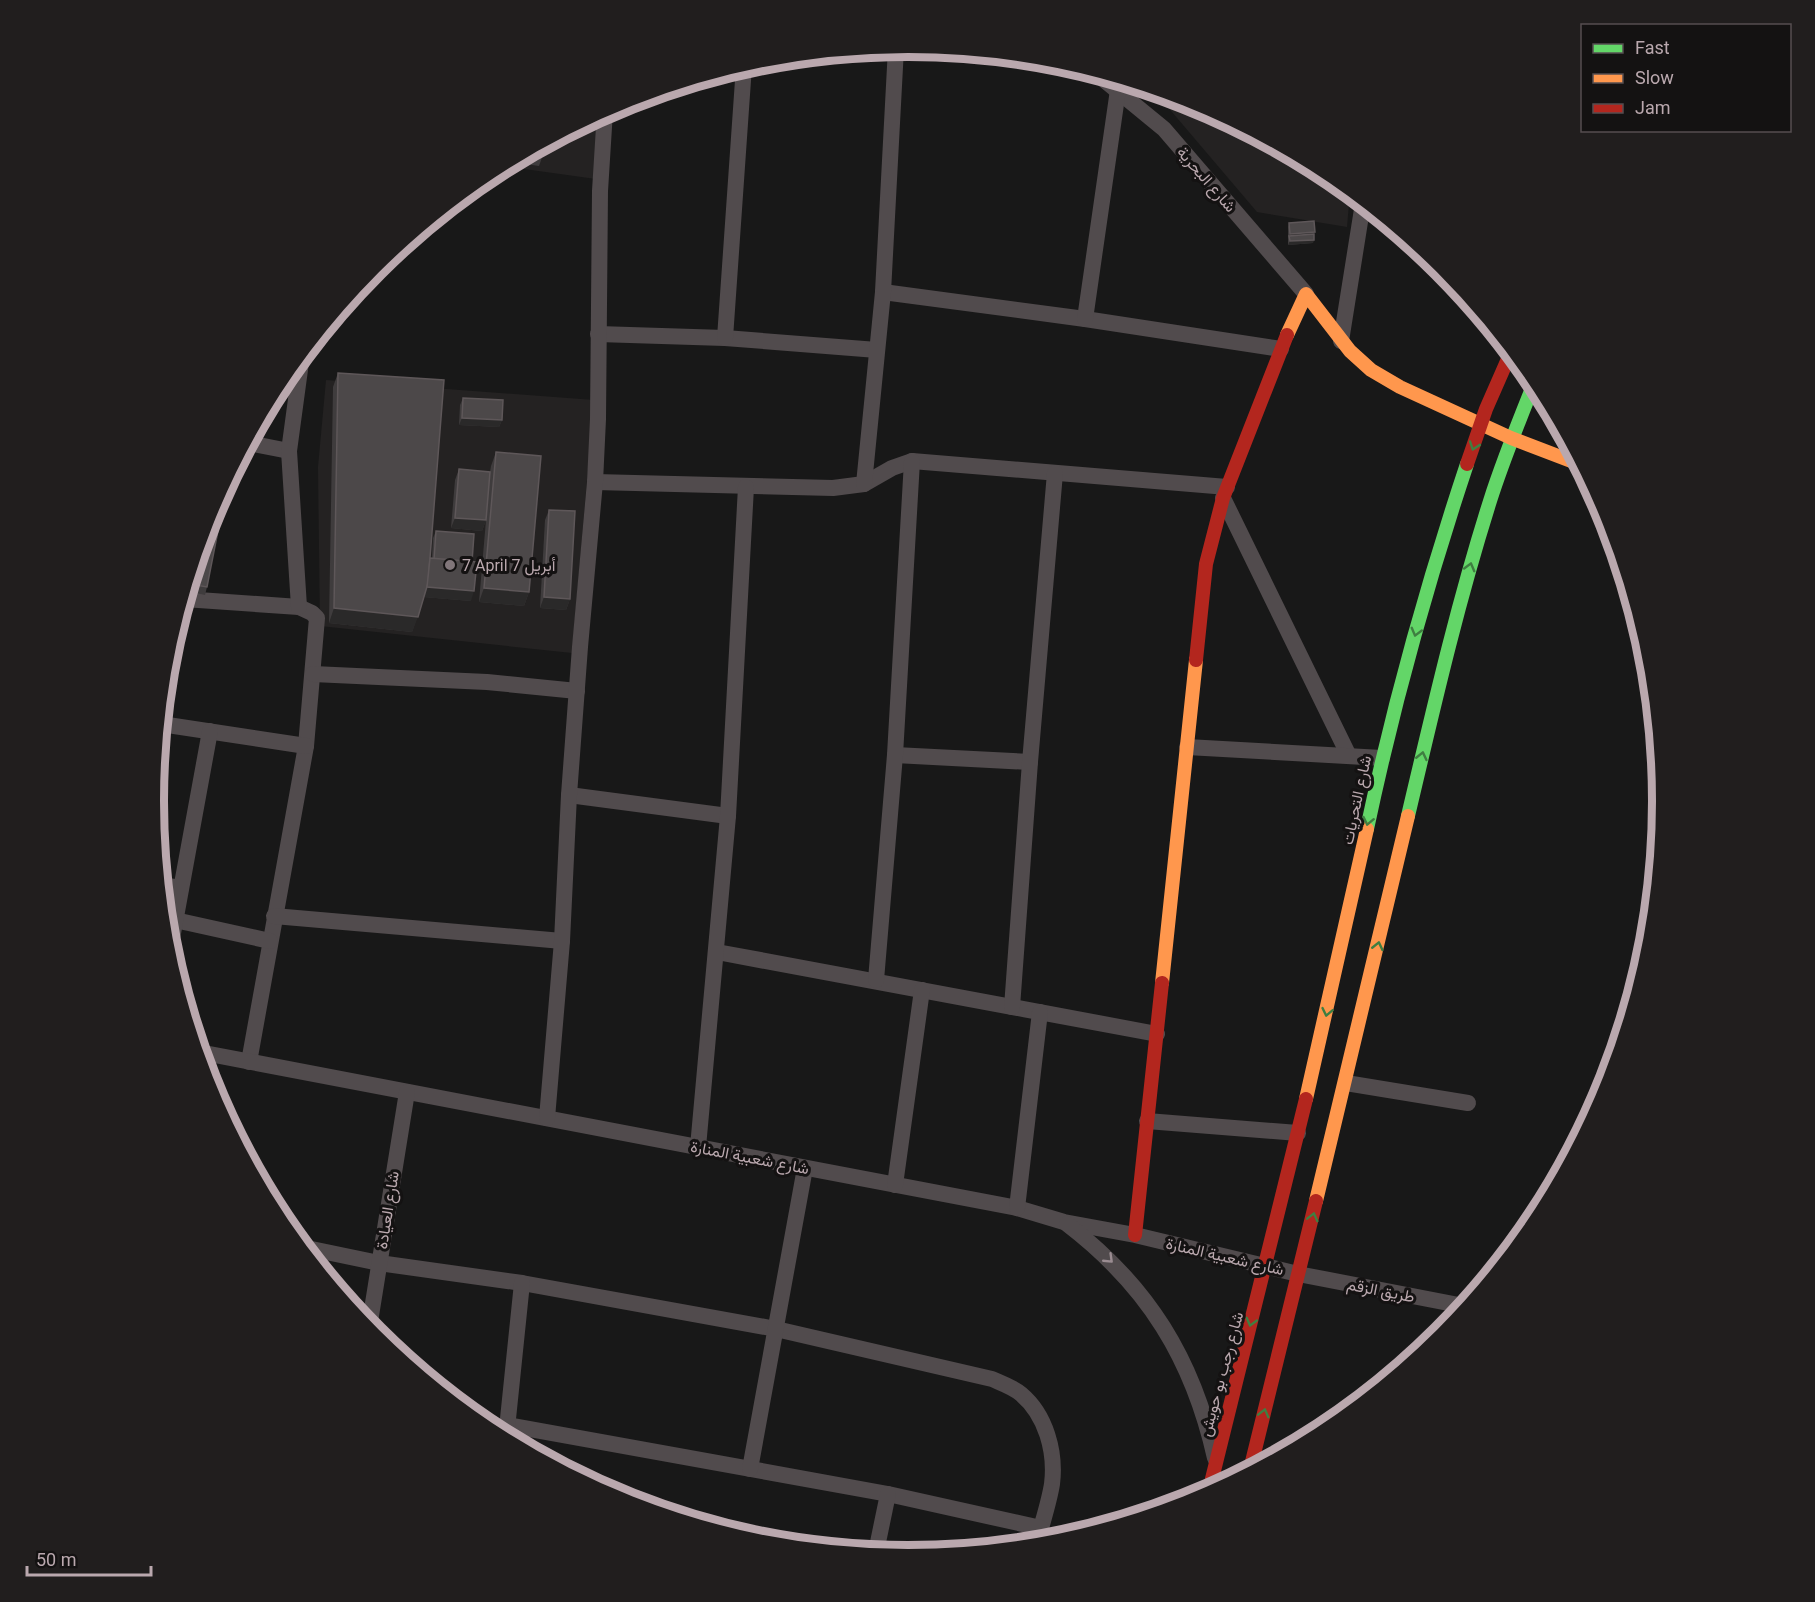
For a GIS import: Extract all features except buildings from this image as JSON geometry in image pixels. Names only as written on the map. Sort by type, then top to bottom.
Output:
[{"type":"main road","points":[[1135,1235],[1206,564],[1225,492],[1281,349],[1306,294],[1341,341],[1360,361],[1382,376],[1511,438],[1569,460]]},
{"type":"main road","name":"شارع التحريات","points":[[1266,1265],[1322,1038],[1382,758],[1438,550],[1481,424],[1507,361]]},
{"type":"main road","points":[[1253,1459],[1346,1083],[1461,597],[1511,438],[1529,393]]},
{"type":"main road","name":"شارع رجب بو حويش","points":[[1212,1479],[1266,1265]]},
{"type":"street","points":[[864,484],[883,292],[895,58]]},
{"type":"street","points":[[725,338],[743,75]]},
{"type":"street","name":"شارع البحرية","points":[[1112,86],[1164,129],[1306,294]]},
{"type":"street","points":[[1085,319],[1118,90]]},
{"type":"street","points":[[547,1118],[562,941],[569,795],[595,482],[598,419],[600,191],[604,122]]},
{"type":"street","points":[[1341,341],[1362,212]]},
{"type":"street","points":[[883,292],[1085,319],[1281,349]]},
{"type":"street","points":[[598,334],[725,338],[877,350]]},
{"type":"street","points":[[299,607],[289,451],[300,373]]},
{"type":"street","points":[[255,444],[289,451]]},
{"type":"street","points":[[595,482],[833,488],[864,484],[891,468],[912,461],[1055,473],[1225,492],[1349,756]]},
{"type":"street","points":[[876,980],[895,755],[912,461]]},
{"type":"street","points":[[1012,1007],[1055,473]]},
{"type":"street","points":[[698,1147],[729,816],[746,487]]},
{"type":"street","points":[[192,600],[299,607],[317,618],[306,746],[249,1062]]},
{"type":"street","points":[[313,675],[487,682],[577,691]]},
{"type":"street","points":[[168,725],[306,746]]},
{"type":"street","points":[[174,924],[210,731]]},
{"type":"street","points":[[1187,747],[1382,758]]},
{"type":"street","points":[[895,755],[1030,762]]},
{"type":"street","points":[[569,795],[729,816]]},
{"type":"street","points":[[169,886],[181,888]]},
{"type":"street","points":[[274,916],[562,941]]},
{"type":"street","points":[[175,920],[270,941]]},
{"type":"street","points":[[717,952],[1157,1034]]},
{"type":"street","points":[[895,1185],[922,990]]},
{"type":"street","points":[[1017,1208],[1040,1012]]},
{"type":"street","name":"شارع شعبية المنارة","points":[[208,1054],[1017,1208],[1064,1222],[1135,1235],[1298,1274]]},
{"type":"street","points":[[1346,1083],[1468,1103]]},
{"type":"street","name":"شارع العيادة","points":[[371,1316],[407,1092]]},
{"type":"street","points":[[1147,1121],[1298,1133]]},
{"type":"street","points":[[750,1468],[806,1168]]},
{"type":"street","points":[[1064,1222],[1113,1263],[1154,1312],[1172,1339],[1199,1397],[1216,1459]]},
{"type":"street","points":[[314,1249],[379,1263],[522,1283],[776,1329],[992,1380],[1021,1394],[1040,1416],[1046,1430],[1052,1461],[1052,1483],[1039,1533]]},
{"type":"street","name":"طريق الزقم","points":[[1298,1274],[1455,1304]]},
{"type":"street","points":[[507,1428],[522,1283]]},
{"type":"street","points":[[514,1432],[750,1468],[888,1494],[1035,1534]]},
{"type":"street","points":[[878,1544],[888,1494]]},
{"type":"shaded area","points":[[1164,103],[1237,134],[1280,157],[1321,182],[1349,203],[1347,227],[1257,212]]},
{"type":"shaded area","points":[[606,122],[603,180],[517,168],[578,134]]},
{"type":"shaded area","name":"7 April 7 أبريل","points":[[326,380],[594,400],[572,653],[320,626],[318,467]]},
{"type":"traffic: fast","points":[[1408,816],[1446,658],[1478,540],[1500,471],[1530,394]]},
{"type":"traffic: fast","points":[[1367,829],[1412,645],[1467,464]]},
{"type":"traffic: slow","points":[[1287,335],[1306,294],[1350,351],[1371,370],[1400,387],[1511,438],[1569,460]]},
{"type":"traffic: slow","points":[[1162,983],[1196,660]]},
{"type":"traffic: slow","points":[[1316,1201],[1408,816]]},
{"type":"traffic: slow","points":[[1306,1099],[1367,829]]},
{"type":"traffic: jam","points":[[1196,660],[1206,564],[1223,498],[1287,335]]},
{"type":"traffic: jam","points":[[1467,464],[1486,409],[1507,361]]},
{"type":"traffic: jam","points":[[1135,1235],[1162,983]]},
{"type":"traffic: jam","points":[[1212,1479],[1306,1099]]},
{"type":"traffic: jam","points":[[1253,1459],[1316,1201]]},
{"type":"place","name":"7 April 7 أبريل","points":[[450,565]]}]
